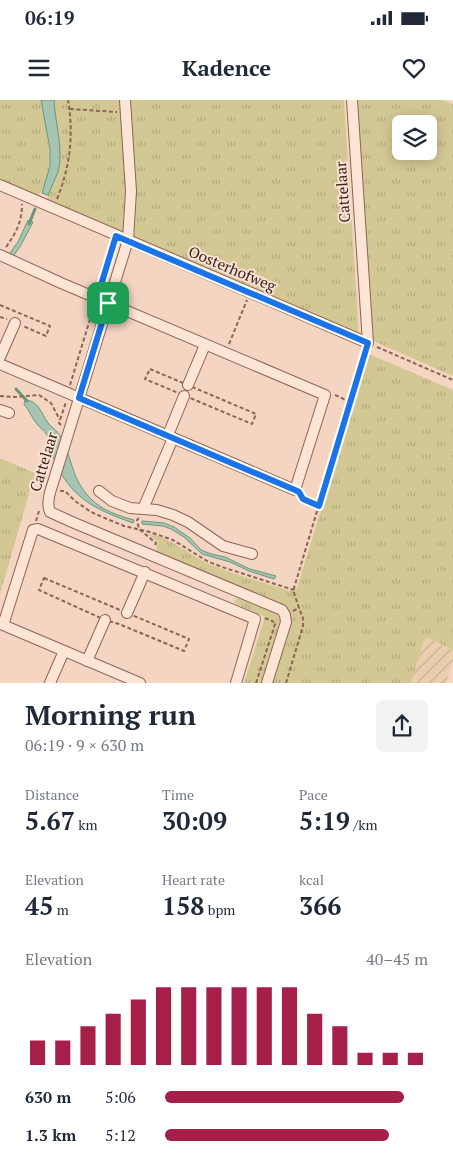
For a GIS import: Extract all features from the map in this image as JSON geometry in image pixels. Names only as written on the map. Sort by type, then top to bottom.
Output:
[{"type":"street","name":"Cattelaar","points":[[125,100],[131,191],[128,240],[50,494],[48,505],[50,512],[282,610],[285,614]]},
{"type":"street","name":"Cattelaar","points":[[352,100],[368,343]]},
{"type":"street","name":"Oosterhofweg","points":[[0,185],[368,343]]},
{"type":"street","points":[[0,364],[295,490],[325,396],[14,262],[2,253]]},
{"type":"street","points":[[0,357],[15,323]]},
{"type":"street","points":[[188,385],[204,345]]},
{"type":"street","points":[[143,509],[184,396]]},
{"type":"street","points":[[99,491],[118,504],[130,508],[156,510],[173,515],[188,522],[223,546],[252,554]]},
{"type":"street","points":[[65,539],[72,522]]},
{"type":"street","points":[[140,683],[3,625],[33,530],[38,529],[65,539],[255,619],[236,683]]},
{"type":"street","points":[[122,614],[145,572]]},
{"type":"street","points":[[227,607],[234,590]]},
{"type":"street","points":[[267,683],[286,622],[285,614]]},
{"type":"street","points":[[87,661],[107,618]]},
{"type":"street","points":[[50,683],[64,651]]},
{"type":"path","points":[[54,208],[64,183],[69,159],[70,109],[68,100]]},
{"type":"path","points":[[70,109],[126,112]]},
{"type":"path","points":[[2,253],[16,234],[22,212],[22,195]]},
{"type":"path","points":[[63,430],[59,423],[116,236]]},
{"type":"path","points":[[225,354],[250,293]]},
{"type":"path","points":[[0,305],[50,326],[46,336],[0,316]]},
{"type":"path","points":[[286,683],[303,626],[303,618],[294,590],[368,343],[453,380]]},
{"type":"path","points":[[325,396],[329,392],[350,402]]},
{"type":"path","points":[[0,396],[15,397],[39,394],[51,404],[60,420]]},
{"type":"path","points":[[184,396],[252,424],[256,414]]},
{"type":"path","points":[[50,494],[61,490],[65,491],[91,512],[107,519],[124,526],[173,540],[208,561],[222,567],[294,590]]},
{"type":"path","points":[[295,490],[299,492],[303,499],[319,506]]},
{"type":"path","points":[[285,614],[300,608]]},
{"type":"shaded area","points":[[41,100],[54,100],[60,146],[60,164],[48,195],[42,193],[50,166],[50,149]]},
{"type":"shaded area","points":[[28,220],[33,222],[21,245],[12,258],[7,257],[18,242]]},
{"type":"shaded area","points":[[25,400],[36,405],[48,423],[60,435],[79,483],[90,498],[105,509],[134,520],[133,523],[95,507],[67,483],[53,457],[49,438],[35,422],[24,404]]},
{"type":"shaded area","points":[[142,521],[164,523],[174,527],[190,538],[201,550],[225,557],[250,569],[276,576],[274,579],[249,571],[230,562],[202,554],[184,537],[171,529],[163,526],[142,524]]},
{"type":"shaded area","points":[[425,636],[453,650],[453,661],[446,683],[411,683]]},
{"type":"green space","points":[[0,100],[41,100],[48,138],[50,165],[44,189],[36,198],[0,182]]},
{"type":"green space","points":[[54,100],[344,100],[359,337],[47,202],[58,171]]},
{"type":"green space","points":[[355,100],[443,100],[453,104],[453,376],[371,340]]},
{"type":"green space","points":[[369,354],[453,390],[453,650],[425,636],[411,683],[272,683],[290,621],[287,609],[158,553],[156,550],[158,542],[147,533],[163,538],[219,568],[290,591],[297,588]]},
{"type":"green space","points":[[0,458],[35,473],[0,594]]},
{"type":"green space","points":[[239,598],[277,614],[280,619],[262,683],[244,683],[265,617],[234,603]]},
{"type":"waterway","points":[[29,224],[35,209]]},
{"type":"waterway","points":[[16,389],[27,401]]},
{"type":"route","points":[[116,236],[368,343],[319,506],[303,499],[299,492],[295,490],[79,398],[108,303],[97,298],[116,236]]}]
